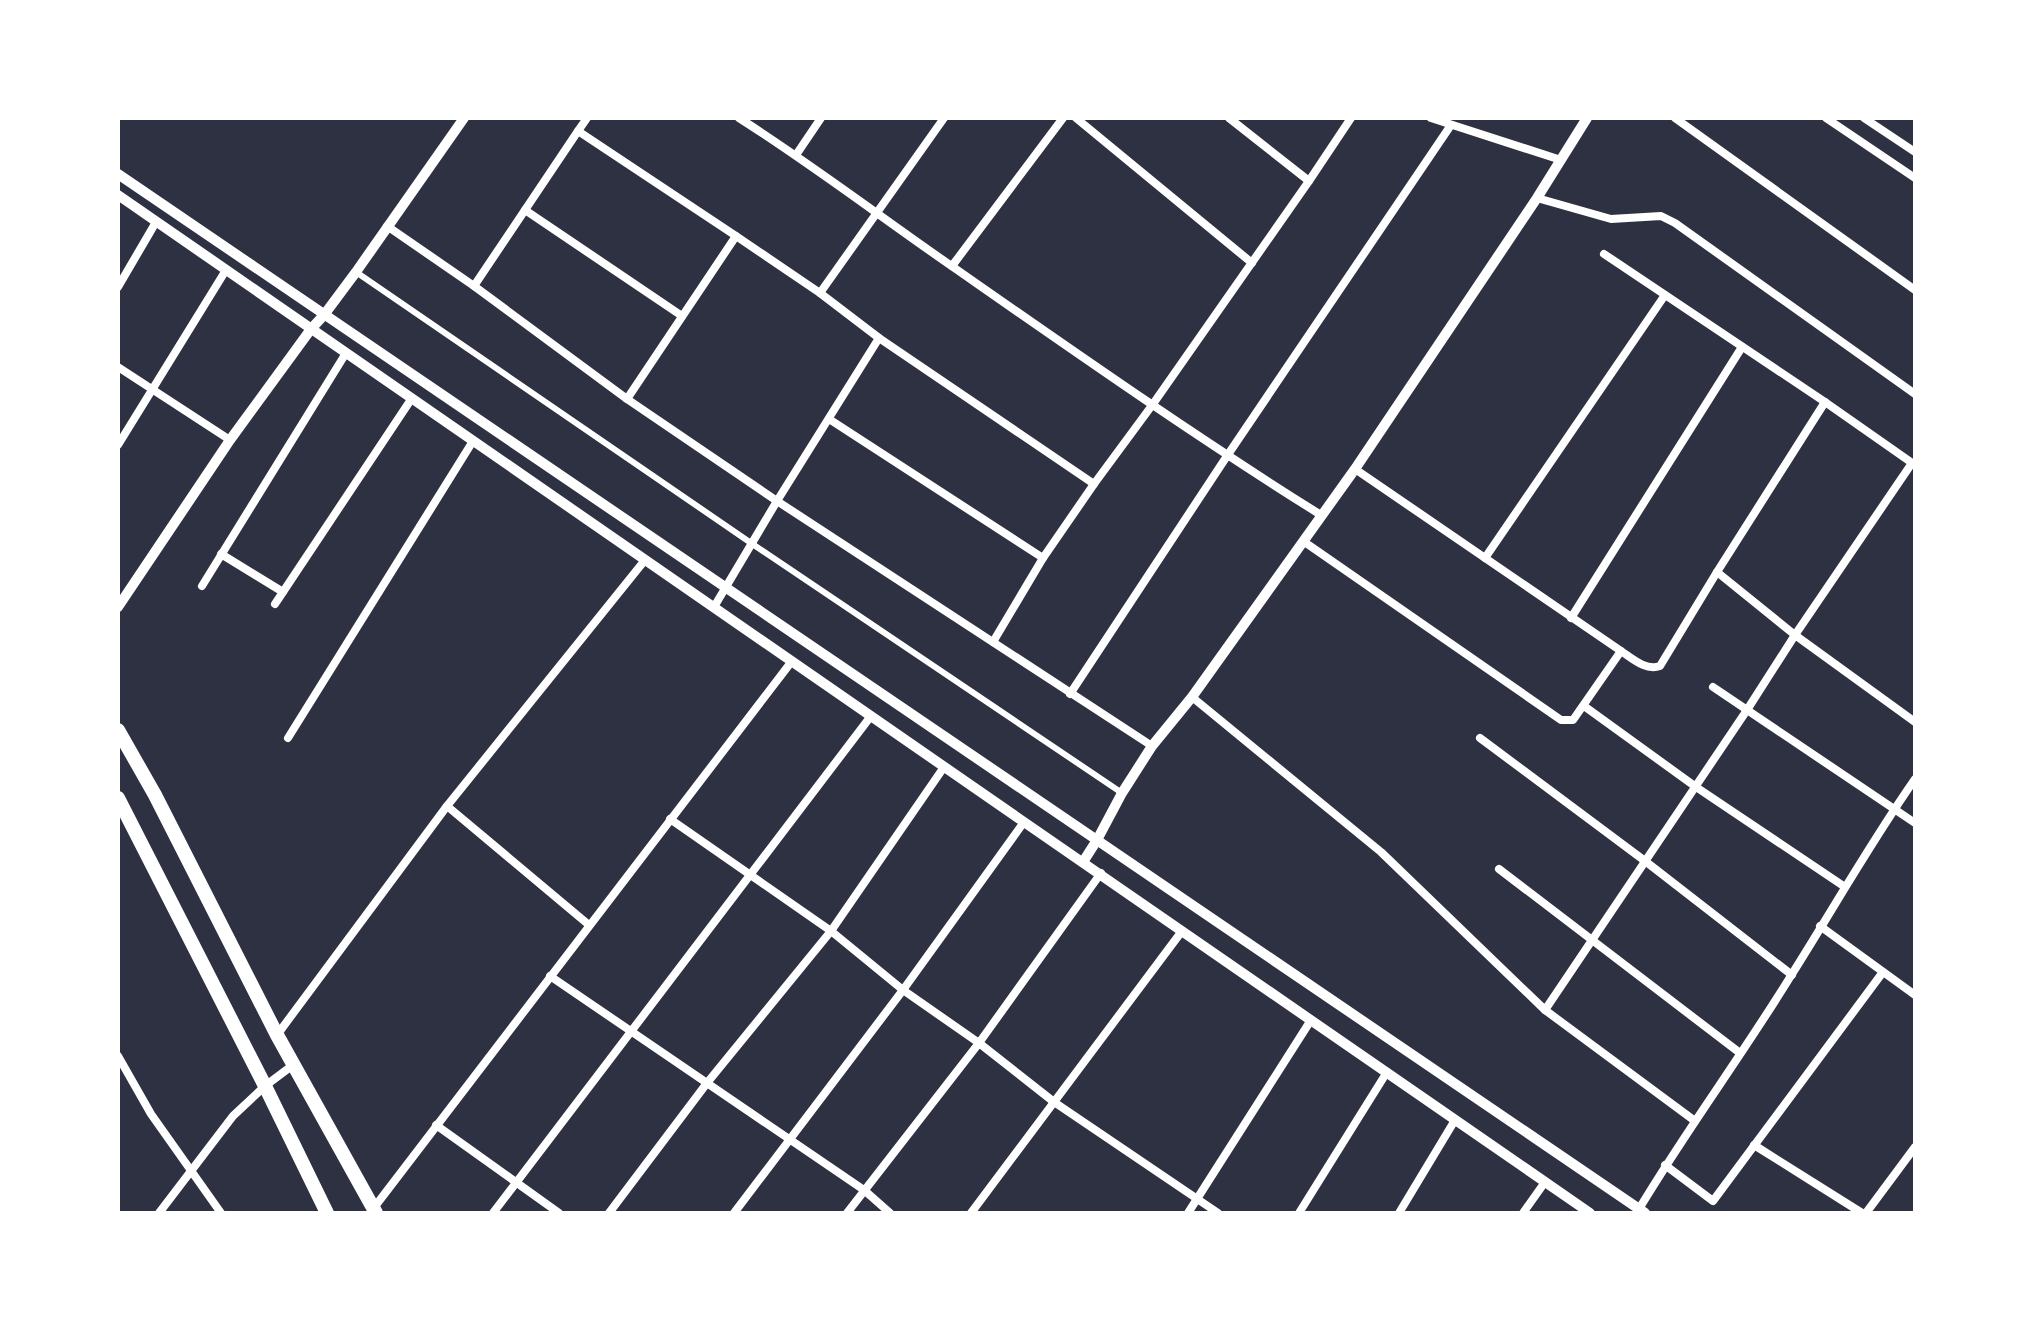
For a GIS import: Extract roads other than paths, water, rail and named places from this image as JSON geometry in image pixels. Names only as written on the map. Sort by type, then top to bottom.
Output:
[{"type":"highway","points":[[118,730],[155,795],[293,1065],[375,1211]]},
{"type":"highway","points":[[118,798],[327,1213]]},
{"type":"street","points":[[118,607],[230,440],[356,272],[464,118]]},
{"type":"street","points":[[474,286],[587,118]]},
{"type":"street","points":[[739,118],[1227,456],[1321,515]]},
{"type":"street","points":[[796,155],[821,118]]},
{"type":"street","points":[[820,293],[944,118]]},
{"type":"street","points":[[952,266],[1063,118]]},
{"type":"street","points":[[1076,118],[1252,263]]},
{"type":"street","points":[[1229,118],[1309,181]]},
{"type":"street","points":[[993,642],[1043,558],[1351,118]]},
{"type":"street","points":[[1431,118],[1561,160]]},
{"type":"street","points":[[1083,862],[1152,746],[1192,697],[1355,469],[1537,198],[1587,118]]},
{"type":"street","points":[[1675,118],[1915,290]]},
{"type":"street","points":[[1826,118],[1915,178]]},
{"type":"street","points":[[1864,118],[1915,152]]},
{"type":"street","points":[[1070,694],[1451,125]]},
{"type":"street","points":[[578,131],[820,293],[879,338],[1094,484]]},
{"type":"street","points":[[118,174],[1642,1211],[1665,1165],[1792,975],[1915,779]]},
{"type":"street","points":[[118,195],[1590,1213]]},
{"type":"street","points":[[1537,198],[1611,219],[1661,216],[1675,223],[1915,394]]},
{"type":"street","points":[[525,210],[682,316]]},
{"type":"street","points":[[118,287],[156,222]]},
{"type":"street","points":[[387,226],[627,399],[777,501],[1152,746]]},
{"type":"street","points":[[627,399],[736,236]]},
{"type":"street","points":[[1545,1010],[1795,635],[1914,464],[1604,254]]},
{"type":"street","points":[[118,445],[226,270]]},
{"type":"street","points":[[356,272],[1122,793]]},
{"type":"street","points":[[1485,558],[1665,295]]},
{"type":"street","points":[[714,607],[879,338]]},
{"type":"street","points":[[1571,618],[1742,347]]},
{"type":"street","points":[[202,586],[346,353]]},
{"type":"street","points":[[118,367],[230,440]]},
{"type":"street","points":[[275,604],[412,398]]},
{"type":"street","points":[[1355,469],[1571,618],[1654,669],[1660,666],[1825,402]]},
{"type":"street","points":[[829,419],[1043,558]]},
{"type":"street","points":[[288,738],[473,441]]},
{"type":"street","points":[[1303,541],[1561,720],[1573,720],[1621,651]]},
{"type":"street","points":[[221,554],[283,592]]},
{"type":"street","points":[[277,1035],[447,806],[645,560]]},
{"type":"street","points":[[1717,572],[1795,635],[1915,722]]},
{"type":"street","points":[[375,1211],[436,1125],[792,661]]},
{"type":"street","points":[[1713,687],[1915,823]]},
{"type":"street","points":[[1192,697],[1381,852],[1545,1010],[1695,1121]]},
{"type":"street","points":[[1584,706],[1696,787],[1845,887]]},
{"type":"street","points":[[493,1213],[871,716]]},
{"type":"street","points":[[1480,738],[1792,975]]},
{"type":"street","points":[[609,1213],[707,1083],[831,931],[944,767]]},
{"type":"street","points":[[447,806],[589,925]]},
{"type":"street","points":[[670,819],[831,931],[903,990],[979,1043],[1054,1102],[1218,1213]]},
{"type":"street","points":[[734,1213],[903,990],[1024,822]]},
{"type":"street","points":[[1499,869],[1740,1053]]},
{"type":"street","points":[[847,1213],[979,1043],[1101,873]]},
{"type":"street","points":[[1820,926],[1915,995]]},
{"type":"street","points":[[971,1213],[1182,931]]},
{"type":"street","points":[[1665,1165],[1713,1201],[1883,972]]},
{"type":"street","points":[[550,976],[864,1190],[890,1213]]},
{"type":"street","points":[[1188,1213],[1311,1020]]},
{"type":"street","points":[[118,1056],[151,1114],[221,1213]]},
{"type":"street","points":[[159,1213],[233,1116],[293,1065]]},
{"type":"street","points":[[1299,1213],[1387,1072]]},
{"type":"street","points":[[1399,1213],[1455,1120]]},
{"type":"street","points":[[436,1125],[559,1213]]},
{"type":"street","points":[[1754,1145],[1864,1213],[1915,1147]]},
{"type":"street","points":[[1523,1213],[1545,1182]]}]
